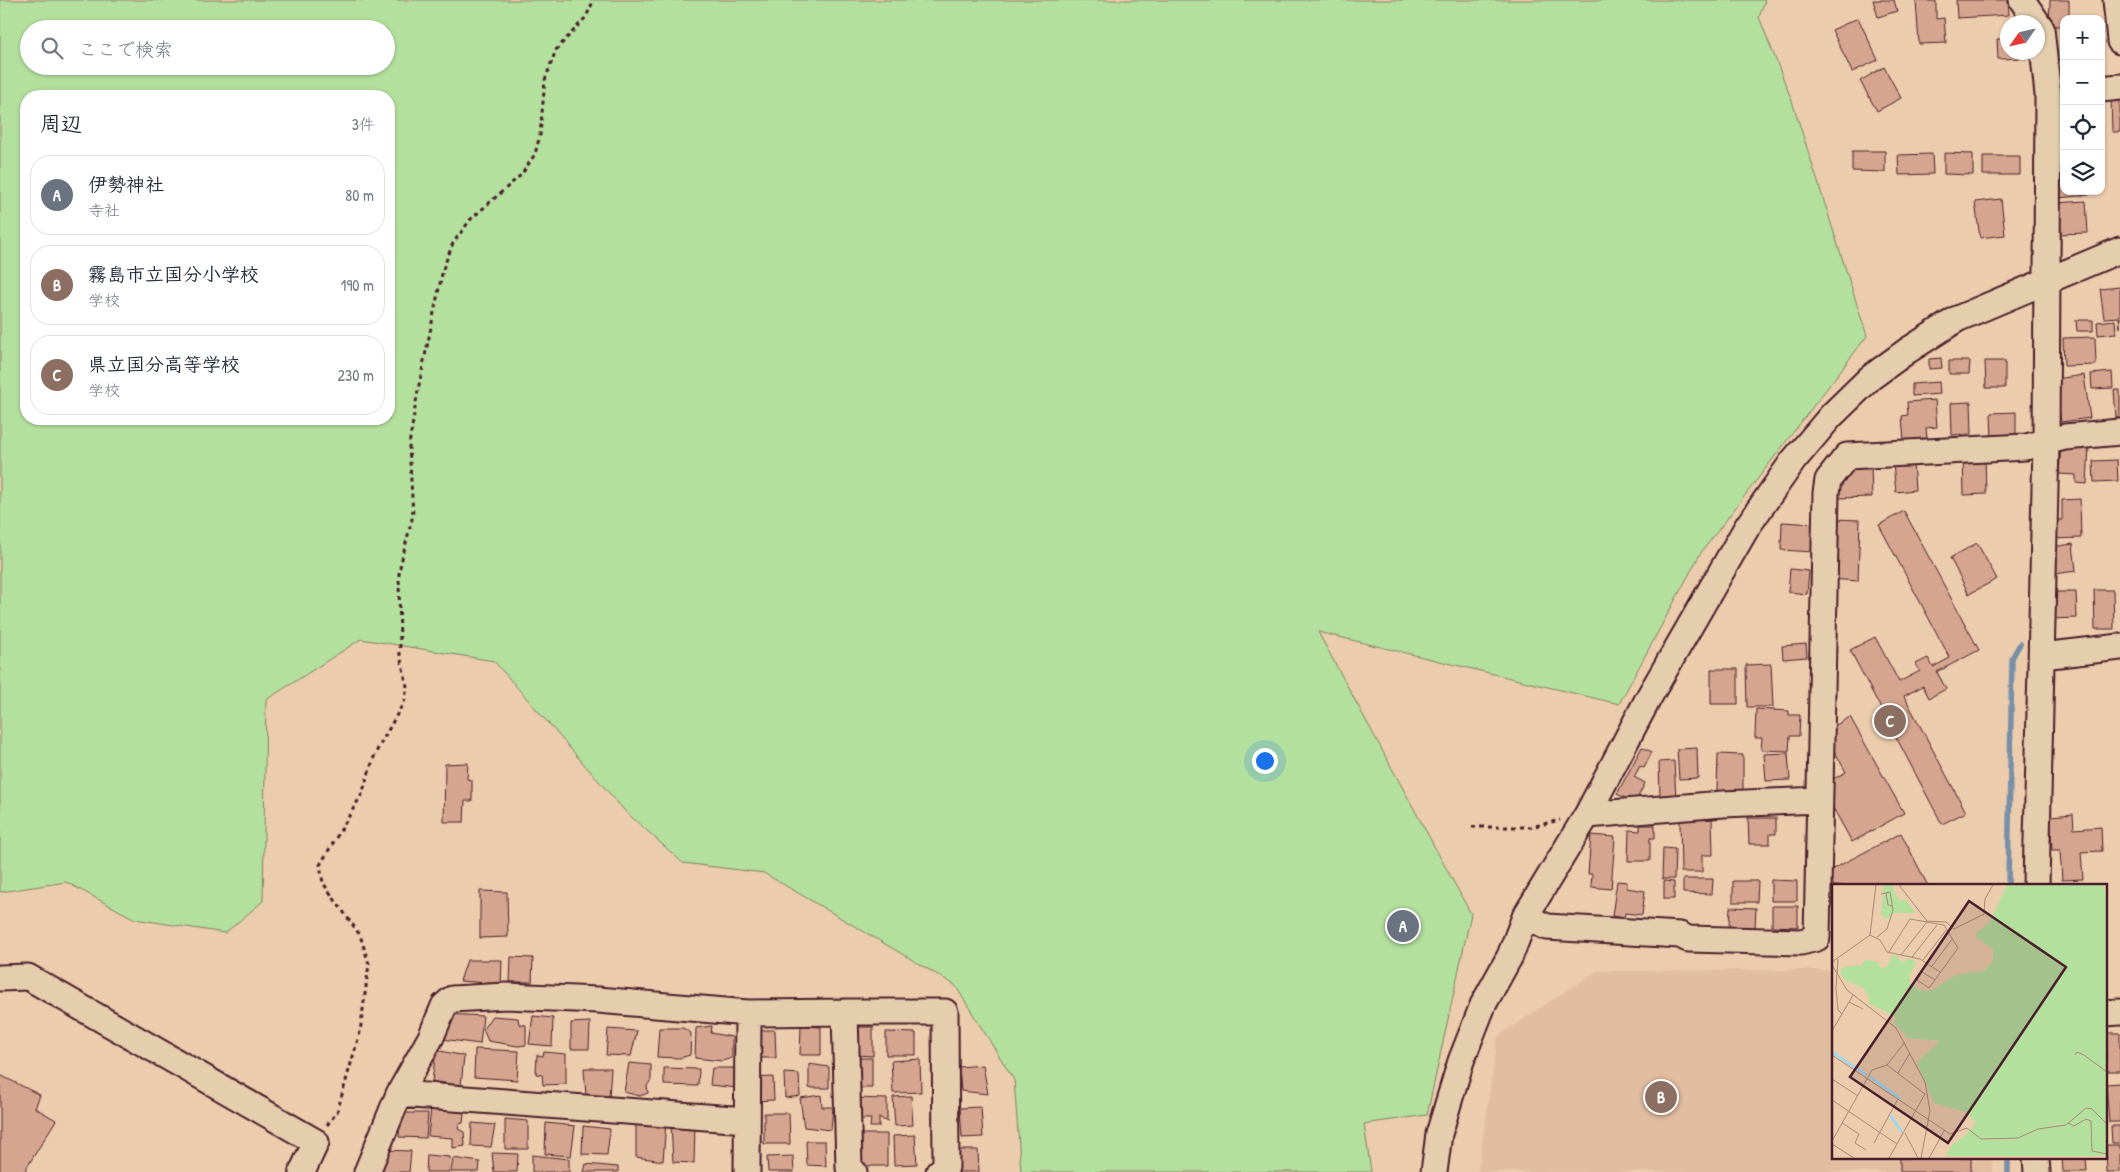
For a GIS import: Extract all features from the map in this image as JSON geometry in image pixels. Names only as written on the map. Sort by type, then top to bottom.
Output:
[{"type":"street","points":[[2022,0],[2041,28],[2056,94],[2048,281],[2036,884]]},
{"type":"street","points":[[2116,0],[2120,41]]},
{"type":"street","points":[[2105,89],[2120,87]]},
{"type":"street","points":[[1434,1172],[1439,1134],[1461,1061],[1482,1005],[1510,956],[1525,918],[1587,815],[1649,697],[1747,527],[1794,461],[1831,416],[1870,378],[1949,325],[2005,298],[2120,250]]},
{"type":"street","points":[[1525,918],[1547,927],[1680,935],[1688,939],[1826,941],[1819,800],[1826,493],[1828,480],[1847,456],[2026,447],[2065,437],[2120,432]]},
{"type":"street","points":[[2042,656],[2120,647]]},
{"type":"street","points":[[1587,815],[1722,804],[1819,800]]},
{"type":"street","points":[[0,978],[28,977],[316,1142],[302,1172]]},
{"type":"street","points":[[367,1172],[399,1094],[431,1037],[444,1006],[452,999],[506,996],[598,1000],[748,1013],[945,1012],[946,1166],[939,1172]]},
{"type":"street","points":[[845,1012],[849,1168],[854,1172]]},
{"type":"street","points":[[747,1172],[748,1013]]},
{"type":"street","points":[[399,1094],[746,1120]]},
{"type":"path","points":[[316,1142],[337,1112],[360,1032],[369,964],[360,935],[323,883],[320,865],[362,794],[375,754],[404,700],[407,686],[400,655],[399,571],[414,515],[409,445],[418,390],[443,269],[453,242],[471,219],[522,174],[535,154],[540,135],[545,80],[556,50],[586,16],[594,0]]},
{"type":"path","points":[[1472,827],[1531,827],[1587,815]]},
{"type":"shaded area","points":[[1832,970],[1832,1160],[1992,1160],[1992,1172],[1478,1172],[1498,1036],[1597,971]]},
{"type":"green space","points":[[0,0],[1765,0],[1759,17],[1792,101],[1867,336],[1700,554],[1619,704],[1318,632],[1471,914],[1427,1115],[1364,1124],[1371,1172],[1021,1172],[1014,1080],[955,985],[764,873],[683,863],[625,811],[494,661],[361,639],[266,700],[263,901],[225,933],[135,919],[66,882],[0,892]]},
{"type":"building","points":[[1873,0],[1894,0],[1897,11],[1878,17]]},
{"type":"building","points":[[1956,0],[2008,0],[2009,15],[1957,18]]},
{"type":"building","points":[[2050,0],[2069,0],[2069,15],[2060,15],[2060,26],[2049,26]]},
{"type":"building","points":[[1916,1],[1936,1],[1936,19],[1944,18],[1946,43],[1919,44]]},
{"type":"building","points":[[1858,18],[1878,60],[1852,72],[1832,30]]},
{"type":"building","points":[[1997,39],[2000,39],[2000,59],[1998,59]]},
{"type":"building","points":[[1884,67],[1901,98],[1877,111],[1860,81]]},
{"type":"building","points":[[2111,98],[2120,98],[2120,132],[2112,132]]},
{"type":"building","points":[[1852,151],[1885,151],[1885,172],[1852,171]]},
{"type":"building","points":[[1944,153],[1973,154],[1973,175],[1944,174]]},
{"type":"building","points":[[1932,154],[1933,174],[1899,175],[1898,155]]},
{"type":"building","points":[[1983,156],[2020,156],[2020,175],[1983,175]]},
{"type":"building","points":[[2060,174],[2060,195],[2089,195],[2058,198],[2055,175]]},
{"type":"building","points":[[2001,199],[2005,235],[1980,238],[1975,202]]},
{"type":"building","points":[[2086,201],[2088,233],[2058,234],[2056,203]]},
{"type":"building","points":[[2120,287],[2120,328],[2119,317],[2104,318],[2100,289]]},
{"type":"building","points":[[2076,320],[2093,320],[2093,331],[2077,331]]},
{"type":"building","points":[[2115,320],[2116,333],[2098,335],[2097,322]]},
{"type":"building","points":[[2095,337],[2096,365],[2064,366],[2063,338]]},
{"type":"building","points":[[1941,358],[1942,368],[1929,369],[1929,359]]},
{"type":"building","points":[[1949,361],[1970,361],[1969,374],[1949,374]]},
{"type":"building","points":[[1985,361],[2005,361],[2005,388],[1986,388]]},
{"type":"building","points":[[2112,372],[2113,388],[2092,389],[2091,374]]},
{"type":"building","points":[[2084,375],[2090,418],[2061,422],[2055,379]]},
{"type":"building","points":[[1939,382],[1940,394],[1912,396],[1912,384]]},
{"type":"building","points":[[2114,390],[2120,390],[2120,418],[2116,418]]},
{"type":"building","points":[[1935,400],[1937,427],[1926,428],[1927,439],[1904,441],[1902,416],[1908,415],[1907,402]]},
{"type":"building","points":[[1971,402],[1972,434],[1952,435],[1951,403]]},
{"type":"building","points":[[2016,412],[2016,440],[1992,440],[1991,413]]},
{"type":"building","points":[[2061,443],[2089,445],[2087,484],[2076,483],[2076,475],[2059,474]]},
{"type":"building","points":[[1963,456],[1985,456],[1986,494],[1964,495]]},
{"type":"building","points":[[2117,460],[2118,481],[2094,482],[2093,461]]},
{"type":"building","points":[[1913,462],[1915,490],[1896,492],[1893,464]]},
{"type":"building","points":[[1848,463],[1871,465],[1872,497],[1838,498],[1836,476]]},
{"type":"building","points":[[2080,499],[2081,538],[2050,539],[2049,520],[2062,520],[2062,500]]},
{"type":"building","points":[[1904,511],[1979,650],[1937,672],[1946,689],[1929,698],[1923,686],[1904,696],[1966,812],[1942,824],[1850,650],[1875,637],[1899,682],[1920,671],[1916,664],[1928,658],[1933,667],[1950,658],[1879,525]]},
{"type":"building","points":[[1832,519],[1860,520],[1858,581],[1830,579]]},
{"type":"building","points":[[1782,522],[1816,524],[1814,552],[1781,550]]},
{"type":"building","points":[[1977,543],[1997,579],[1969,594],[1950,558]]},
{"type":"building","points":[[2073,544],[2076,571],[2054,574],[2051,547]]},
{"type":"building","points":[[1790,569],[1809,571],[1807,594],[1788,592]]},
{"type":"building","points":[[2094,590],[2113,590],[2114,629],[2095,629]]},
{"type":"building","points":[[2049,592],[2076,592],[2077,618],[2050,619]]},
{"type":"building","points":[[1806,644],[1807,657],[1783,659],[1782,646]]},
{"type":"building","points":[[1771,664],[1773,707],[1747,707],[1746,665]]},
{"type":"building","points":[[1711,669],[1738,669],[1738,704],[1711,704]]},
{"type":"building","points":[[1756,709],[1789,711],[1789,715],[1800,715],[1799,736],[1790,736],[1789,751],[1761,750],[1762,738],[1755,738]]},
{"type":"building","points":[[1850,717],[1904,813],[1852,842],[1821,786],[1846,772],[1824,732]]},
{"type":"building","points":[[1642,747],[1652,752],[1644,768],[1640,766],[1634,777],[1645,783],[1635,803],[1617,794]]},
{"type":"building","points":[[1697,748],[1698,778],[1679,779],[1677,749]]},
{"type":"building","points":[[1788,753],[1790,780],[1766,781],[1764,754]]},
{"type":"building","points":[[1718,754],[1743,755],[1743,791],[1717,791]]},
{"type":"building","points":[[1674,761],[1676,799],[1660,799],[1659,762]]},
{"type":"building","points":[[468,763],[467,779],[472,780],[472,801],[465,801],[464,822],[444,822],[445,764]]},
{"type":"building","points":[[2073,814],[2074,829],[2101,827],[2102,851],[2081,852],[2083,879],[2062,880],[2060,850],[2052,850],[2050,816]]},
{"type":"building","points":[[1748,818],[1776,818],[1776,834],[1770,834],[1770,844],[1749,844]]},
{"type":"building","points":[[1712,819],[1713,855],[1702,855],[1702,872],[1681,872],[1680,820]]},
{"type":"building","points":[[1640,825],[1655,825],[1655,838],[1650,838],[1650,861],[1628,861],[1629,830],[1640,831]]},
{"type":"building","points":[[1901,833],[1927,884],[1833,884],[1827,872]]},
{"type":"building","points":[[1591,835],[1615,837],[1611,889],[1591,887],[1592,874],[1588,874]]},
{"type":"building","points":[[1663,848],[1675,849],[1674,879],[1662,879]]},
{"type":"building","points":[[1683,879],[1713,879],[1712,894],[1683,893]]},
{"type":"building","points":[[1771,880],[1797,881],[1797,901],[1771,901]]},
{"type":"building","points":[[1617,881],[1627,882],[1627,888],[1645,891],[1642,915],[1625,913],[1624,918],[1612,916]]},
{"type":"building","points":[[1664,881],[1674,882],[1674,899],[1664,899]]},
{"type":"building","points":[[1733,881],[1758,881],[1757,902],[1733,902]]},
{"type":"building","points":[[480,891],[507,892],[508,937],[480,938]]},
{"type":"building","points":[[1772,906],[1798,906],[1798,927],[1772,926]]},
{"type":"building","points":[[1730,907],[1756,908],[1755,929],[1729,927]]},
{"type":"building","points":[[511,957],[533,958],[532,982],[510,982]]},
{"type":"building","points":[[467,960],[502,960],[501,984],[460,981]]},
{"type":"building","points":[[447,1014],[483,1016],[480,1044],[442,1039]]},
{"type":"building","points":[[492,1016],[518,1018],[519,1024],[526,1025],[526,1045],[518,1046],[488,1041],[483,1029]]},
{"type":"building","points":[[533,1016],[553,1018],[552,1046],[529,1044]]},
{"type":"building","points":[[590,1022],[589,1049],[571,1049],[571,1023]]},
{"type":"building","points":[[712,1026],[711,1033],[732,1037],[732,1058],[722,1061],[695,1058],[696,1028]]},
{"type":"building","points":[[801,1026],[821,1027],[821,1055],[800,1055]]},
{"type":"building","points":[[854,1027],[873,1027],[873,1056],[854,1055]]},
{"type":"building","points":[[659,1028],[683,1028],[691,1033],[690,1055],[680,1058],[657,1057]]},
{"type":"building","points":[[608,1029],[637,1031],[631,1056],[606,1055]]},
{"type":"building","points":[[758,1030],[775,1030],[776,1058],[758,1058]]},
{"type":"building","points":[[886,1032],[916,1033],[916,1055],[886,1055]]},
{"type":"building","points":[[2108,1033],[2120,1033],[2120,1071],[2108,1071]]},
{"type":"building","points":[[475,1049],[519,1051],[517,1080],[474,1077]]},
{"type":"building","points":[[436,1050],[464,1056],[461,1086],[432,1081]]},
{"type":"building","points":[[544,1052],[566,1054],[566,1084],[543,1085],[542,1075],[536,1074],[537,1055],[543,1056]]},
{"type":"building","points":[[850,1058],[872,1058],[872,1088],[850,1088]]},
{"type":"building","points":[[920,1059],[921,1092],[893,1093],[891,1061]]},
{"type":"building","points":[[629,1063],[651,1065],[651,1080],[647,1086],[648,1093],[640,1096],[624,1092]]},
{"type":"building","points":[[809,1064],[829,1067],[829,1088],[809,1088]]},
{"type":"building","points":[[983,1065],[988,1094],[961,1091],[959,1067]]},
{"type":"building","points":[[584,1068],[611,1068],[609,1099],[586,1097]]},
{"type":"building","points":[[664,1068],[699,1069],[698,1086],[664,1085]]},
{"type":"building","points":[[712,1068],[739,1068],[738,1088],[710,1085]]},
{"type":"building","points":[[784,1073],[799,1074],[800,1096],[785,1098]]},
{"type":"building","points":[[0,1075],[40,1095],[35,1108],[56,1120],[24,1172],[0,1172]]},
{"type":"building","points":[[773,1077],[774,1100],[753,1101],[752,1078]]},
{"type":"building","points":[[2120,1083],[2120,1122],[2109,1122],[2108,1084]]},
{"type":"building","points":[[821,1095],[822,1107],[833,1107],[831,1130],[804,1127],[800,1098]]},
{"type":"building","points":[[911,1096],[913,1125],[895,1126],[893,1097]]},
{"type":"building","points":[[854,1098],[887,1099],[887,1122],[879,1117],[879,1127],[870,1127],[871,1119],[861,1119],[861,1105],[854,1105]]},
{"type":"building","points":[[465,1105],[463,1123],[459,1124],[458,1129],[464,1132],[465,1146],[453,1148],[453,1138],[428,1136],[431,1108]]},
{"type":"building","points":[[981,1107],[983,1137],[962,1138],[960,1108]]},
{"type":"building","points":[[400,1113],[428,1113],[426,1138],[399,1137]]},
{"type":"building","points":[[764,1113],[789,1113],[790,1144],[764,1144]]},
{"type":"building","points":[[505,1119],[528,1121],[528,1149],[505,1149]]},
{"type":"building","points":[[636,1122],[666,1122],[663,1161],[636,1157]]},
{"type":"building","points":[[472,1123],[495,1125],[491,1147],[471,1146]]},
{"type":"building","points":[[546,1123],[575,1126],[571,1156],[545,1154]]},
{"type":"building","points":[[671,1124],[695,1124],[694,1163],[673,1162]]},
{"type":"building","points":[[583,1126],[610,1129],[607,1155],[582,1154]]},
{"type":"building","points":[[2111,1126],[2120,1126],[2120,1143],[2112,1143]]},
{"type":"building","points":[[855,1134],[887,1134],[887,1166],[855,1166]]},
{"type":"building","points":[[915,1135],[917,1164],[894,1165],[893,1136]]},
{"type":"building","points":[[806,1141],[825,1141],[826,1166],[807,1165]]},
{"type":"building","points":[[2108,1145],[2120,1145],[2120,1172],[2107,1172]]},
{"type":"building","points":[[381,1150],[411,1151],[409,1172],[380,1172]]},
{"type":"building","points":[[958,1150],[978,1150],[979,1172],[959,1172]]},
{"type":"building","points":[[492,1153],[518,1154],[517,1172],[494,1172]]},
{"type":"building","points":[[427,1155],[450,1157],[449,1172],[426,1172]]},
{"type":"building","points":[[532,1155],[569,1159],[569,1172],[532,1172]]},
{"type":"building","points":[[793,1156],[794,1172],[768,1172],[767,1157]]},
{"type":"building","points":[[453,1158],[480,1162],[479,1172],[451,1172]]},
{"type":"building","points":[[1900,1160],[1971,1160],[1971,1172],[1900,1172]]},
{"type":"building","points":[[2062,1160],[2086,1160],[2087,1172],[2063,1172]]},
{"type":"building","points":[[586,1164],[618,1167],[618,1172],[584,1172]]},
{"type":"waterway","points":[[2008,884],[2012,658],[2020,644]]},
{"type":"waterway","points":[[2008,1160],[2008,1172]]},
{"type":"place","name":"県立国分高等学校","points":[[1890,721]]},
{"type":"place","name":"伊勢神社","points":[[1403,926]]},
{"type":"place","name":"霧島市立国分小学校","points":[[1661,1097]]}]
